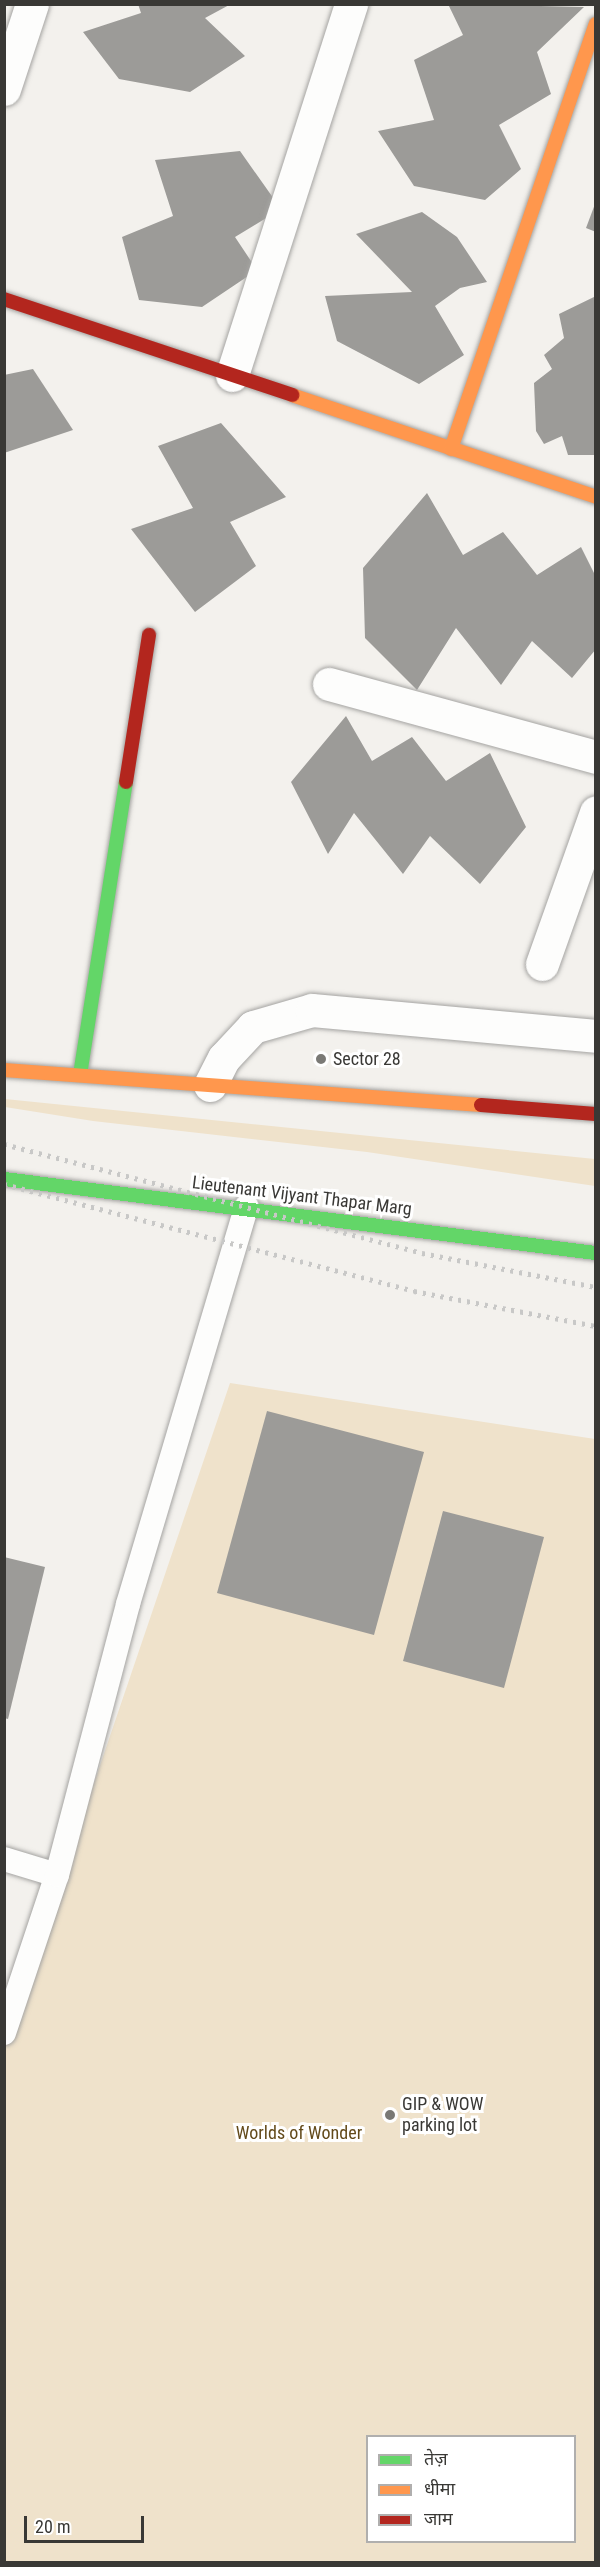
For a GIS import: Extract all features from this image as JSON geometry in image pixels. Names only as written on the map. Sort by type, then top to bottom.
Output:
[{"type":"street","points":[[4,89],[32,4]]},
{"type":"street","points":[[232,375],[351,4]]},
{"type":"street","points":[[451,449],[596,24]]},
{"type":"street","points":[[4,298],[596,497]]},
{"type":"street","points":[[80,1075],[149,635]]},
{"type":"street","points":[[329,684],[596,757]]},
{"type":"street","points":[[542,964],[596,812]]},
{"type":"street","points":[[210,1085],[224,1058],[253,1027],[312,1010],[596,1036]]},
{"type":"street","points":[[4,1070],[596,1114]]},
{"type":"street","name":"Lieutenant Vijyant Thapar Marg","points":[[4,1181],[247,1206],[596,1253]]},
{"type":"lane","points":[[4,2033],[57,1875],[128,1604],[247,1206]]},
{"type":"lane","points":[[4,1859],[57,1875]]},
{"type":"green space","points":[[5,1099],[595,1159],[595,1186],[367,1152],[93,1121],[5,1107]]},
{"type":"green space","name":"Worlds of Wonder","points":[[230,1383],[595,1439],[595,2562],[5,2562],[5,2045]]},
{"type":"building","points":[[138,4],[231,4],[205,18],[245,56],[190,92],[119,79],[83,32],[141,13]]},
{"type":"building","points":[[448,4],[584,7],[537,52],[551,94],[499,125],[521,169],[485,200],[414,186],[378,131],[434,120],[414,60],[463,35]]},
{"type":"building","points":[[240,151],[281,209],[235,237],[257,270],[202,307],[139,300],[122,237],[173,216],[155,160]]},
{"type":"building","points":[[596,204],[596,232],[586,228]]},
{"type":"building","points":[[422,212],[457,237],[487,282],[460,288],[435,306],[464,355],[419,384],[337,341],[325,296],[412,292],[356,234]]},
{"type":"building","points":[[596,296],[596,455],[568,455],[562,436],[544,444],[536,431],[534,383],[552,369],[544,355],[564,338],[559,314]]},
{"type":"building","points":[[33,369],[73,430],[4,453],[4,375]]},
{"type":"building","points":[[221,423],[286,497],[230,522],[256,566],[195,612],[131,529],[193,508],[158,446]]},
{"type":"building","points":[[427,493],[463,555],[503,532],[537,575],[581,547],[596,577],[596,649],[572,678],[532,641],[501,685],[456,628],[417,690],[365,638],[363,568]]},
{"type":"building","points":[[346,716],[372,761],[412,737],[446,781],[490,753],[526,827],[480,884],[430,836],[403,874],[354,813],[328,854],[291,782]]},
{"type":"building","points":[[267,1411],[424,1452],[374,1635],[217,1593]]},
{"type":"building","points":[[443,1511],[544,1537],[504,1688],[403,1661]]},
{"type":"building","points":[[4,1557],[45,1567],[8,1719],[4,1718]]},
{"type":"railway","points":[[4,1144],[422,1253],[596,1287]]},
{"type":"railway","points":[[4,1184],[414,1291],[596,1326]]},
{"type":"traffic: fast","points":[[80,1075],[126,782]]},
{"type":"traffic: fast","points":[[4,1179],[596,1253]]},
{"type":"traffic: slow","points":[[451,449],[596,24]]},
{"type":"traffic: slow","points":[[292,395],[596,497]]},
{"type":"traffic: slow","points":[[4,1070],[481,1105]]},
{"type":"traffic: jam","points":[[4,299],[292,395]]},
{"type":"traffic: jam","points":[[126,782],[149,635]]},
{"type":"traffic: jam","points":[[481,1105],[596,1114]]},
{"type":"place","name":"Sector 28","points":[[321,1059]]},
{"type":"place","name":"GIP & WOW parking lot","points":[[390,2115]]}]
